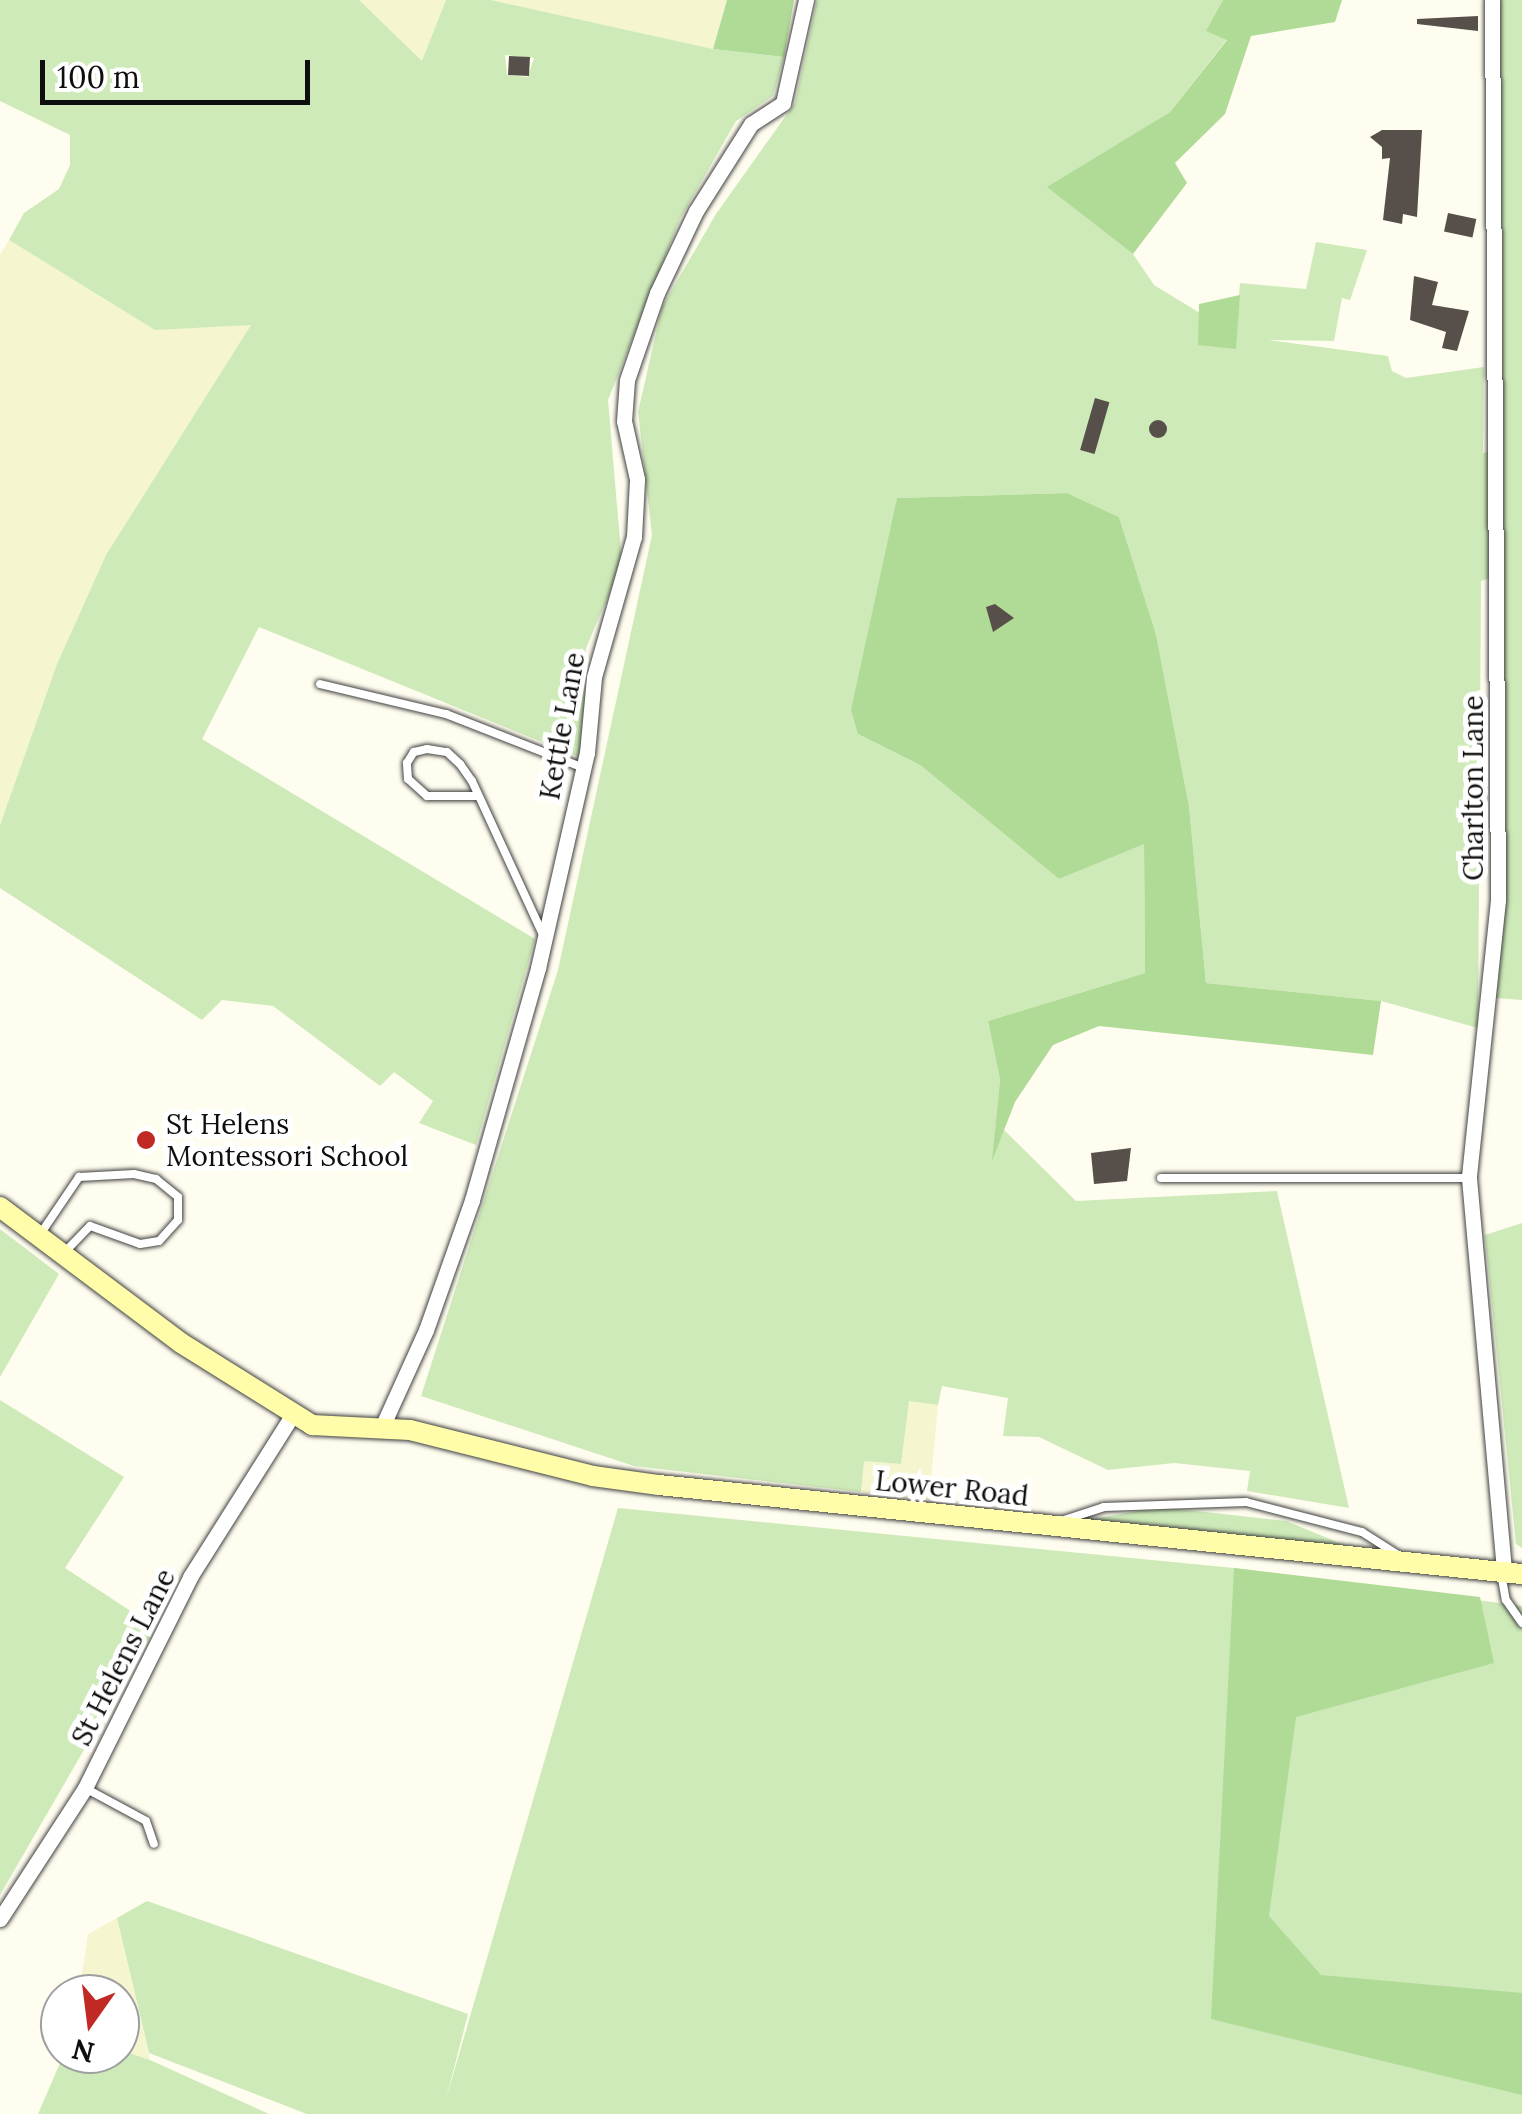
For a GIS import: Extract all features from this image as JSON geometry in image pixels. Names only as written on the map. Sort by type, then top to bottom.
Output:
[{"type":"main road","points":[[0,1208],[291,1417]]},
{"type":"main road","name":"Lower Road","points":[[291,1417],[336,1428],[382,1427],[593,1476],[1509,1573]]},
{"type":"street","name":"Kettle Lane","points":[[382,1427],[426,1330],[472,1200],[545,939],[584,768],[594,677],[634,537],[637,479],[624,421],[627,380],[657,292],[696,211],[750,124],[783,104],[806,0]]},
{"type":"street","name":"Charlton Lane","points":[[1492,0],[1498,900],[1469,1178],[1509,1573]]},
{"type":"street","name":"St Helens Lane","points":[[0,1919],[85,1788],[190,1577],[291,1417]]},
{"type":"lane","points":[[320,684],[446,714],[584,768]]},
{"type":"lane","points":[[478,796],[427,796],[408,779],[407,763],[414,752],[447,752],[478,796],[545,939]]},
{"type":"lane","points":[[39,1237],[79,1177],[134,1174],[156,1179],[178,1196],[178,1220],[160,1241],[140,1244],[90,1226],[81,1228],[63,1255]]},
{"type":"lane","points":[[1161,1178],[1469,1178]]},
{"type":"lane","points":[[1051,1527],[1104,1507],[1246,1502],[1362,1532],[1410,1563]]},
{"type":"lane","points":[[1509,1573],[1506,1600],[1522,1623]]},
{"type":"lane","points":[[85,1788],[146,1821],[154,1844]]},
{"type":"green space","points":[[0,0],[359,0],[422,61],[446,0],[491,0],[713,49],[784,57],[773,96],[736,121],[680,219],[608,400],[622,564],[586,648],[584,759],[259,627],[202,739],[535,939],[476,1145],[419,1123],[433,1101],[394,1072],[380,1086],[273,1006],[222,1000],[202,1020],[0,888],[0,825],[57,664],[106,555],[251,325],[155,330],[9,240],[24,213],[59,189],[70,165],[70,135],[0,101]],"holes":[[[505,55],[534,58],[528,77],[507,75]]]},
{"type":"green space","points":[[359,0],[446,0],[423,62]]},
{"type":"green space","points":[[491,0],[727,0],[713,49]]},
{"type":"green space","points":[[727,0],[794,0],[784,57],[713,49]]},
{"type":"green space","points":[[817,0],[1223,0],[1207,31],[1227,39],[1170,112],[1048,187],[1133,254],[1154,285],[1236,335],[1240,283],[1306,289],[1316,242],[1367,250],[1350,300],[1342,298],[1334,341],[1269,340],[1388,356],[1392,371],[1406,378],[1484,367],[1483,453],[1503,450],[1498,0],[1522,0],[1522,1000],[1496,998],[1504,574],[1481,581],[1478,1028],[1381,1001],[1206,983],[1189,806],[1156,634],[1119,517],[1067,493],[897,498],[858,734],[920,765],[1059,879],[1144,843],[1145,973],[988,1021],[1000,1080],[993,1156],[1004,1130],[1076,1201],[1277,1191],[1349,1508],[1247,1491],[1250,1471],[1174,1463],[1108,1470],[1039,1437],[1003,1436],[1008,1398],[942,1386],[938,1405],[909,1401],[901,1464],[864,1461],[861,1492],[634,1466],[421,1396],[558,970],[652,535],[638,412],[662,307],[716,214],[795,103]]},
{"type":"green space","points":[[1223,0],[1342,0],[1335,22],[1251,36],[1225,114],[1175,163],[1187,183],[1133,254],[1047,187],[1170,112],[1227,40],[1206,31]]},
{"type":"green space","points":[[9,240],[155,330],[252,324],[106,555],[57,664],[0,825],[0,255]]},
{"type":"green space","points":[[1240,295],[1236,349],[1198,345],[1199,304]]},
{"type":"green space","points":[[1067,493],[1119,517],[1156,634],[1189,806],[1206,983],[1381,1001],[1373,1055],[1099,1026],[1053,1045],[1015,1102],[992,1161],[1000,1080],[988,1021],[1145,973],[1144,844],[1059,879],[920,765],[858,734],[851,710],[897,498]]},
{"type":"green space","points":[[1522,1223],[1522,1548],[1516,1544],[1485,1235]]},
{"type":"green space","points":[[0,1229],[59,1274],[0,1377]]},
{"type":"green space","points":[[0,1400],[124,1477],[65,1568],[155,1627],[0,1895]]},
{"type":"green space","points":[[909,1400],[938,1405],[929,1502],[861,1492],[864,1461],[901,1464]]},
{"type":"green space","points":[[1160,1507],[1286,1521],[1359,1551],[1086,1520]]},
{"type":"green space","points":[[618,1508],[1234,1568],[1522,1606],[1522,2114],[307,2114],[149,2053],[140,2015],[140,1974],[130,1974],[117,1918],[147,1901],[468,2014],[446,2099]]},
{"type":"green space","points":[[1234,1568],[1480,1597],[1494,1663],[1296,1717],[1269,1916],[1321,1975],[1522,1993],[1522,2095],[1211,2019]]},
{"type":"green space","points":[[117,1918],[130,1974],[82,1974],[88,1934]]},
{"type":"green space","points":[[140,2017],[150,2060],[140,2057]]},
{"type":"green space","points":[[140,2057],[269,2114],[38,2114],[55,2074],[140,2074]]},
{"type":"building","points":[[1478,16],[1478,31],[1417,24],[1417,19]]},
{"type":"building","points":[[509,56],[530,57],[529,76],[508,75]]},
{"type":"building","points":[[1382,130],[1422,130],[1417,217],[1403,214],[1402,224],[1383,220],[1390,158],[1382,159],[1382,147],[1370,137]]},
{"type":"building","points":[[1448,213],[1476,219],[1472,238],[1444,232]]},
{"type":"building","points":[[1414,276],[1438,282],[1432,305],[1469,311],[1457,351],[1442,348],[1446,332],[1410,320]]},
{"type":"building","points":[[1095,398],[1109,402],[1095,454],[1080,450]]},
{"type":"building","points":[[1158,420],[1165,422],[1165,436],[1158,438],[1151,436],[1149,429],[1151,422]]},
{"type":"building","points":[[995,604],[1014,618],[993,632],[986,607]]},
{"type":"building","points":[[1131,1148],[1127,1181],[1094,1184],[1091,1153]]},
{"type":"place","name":"St Helens Montessori School","points":[[146,1140]]}]
